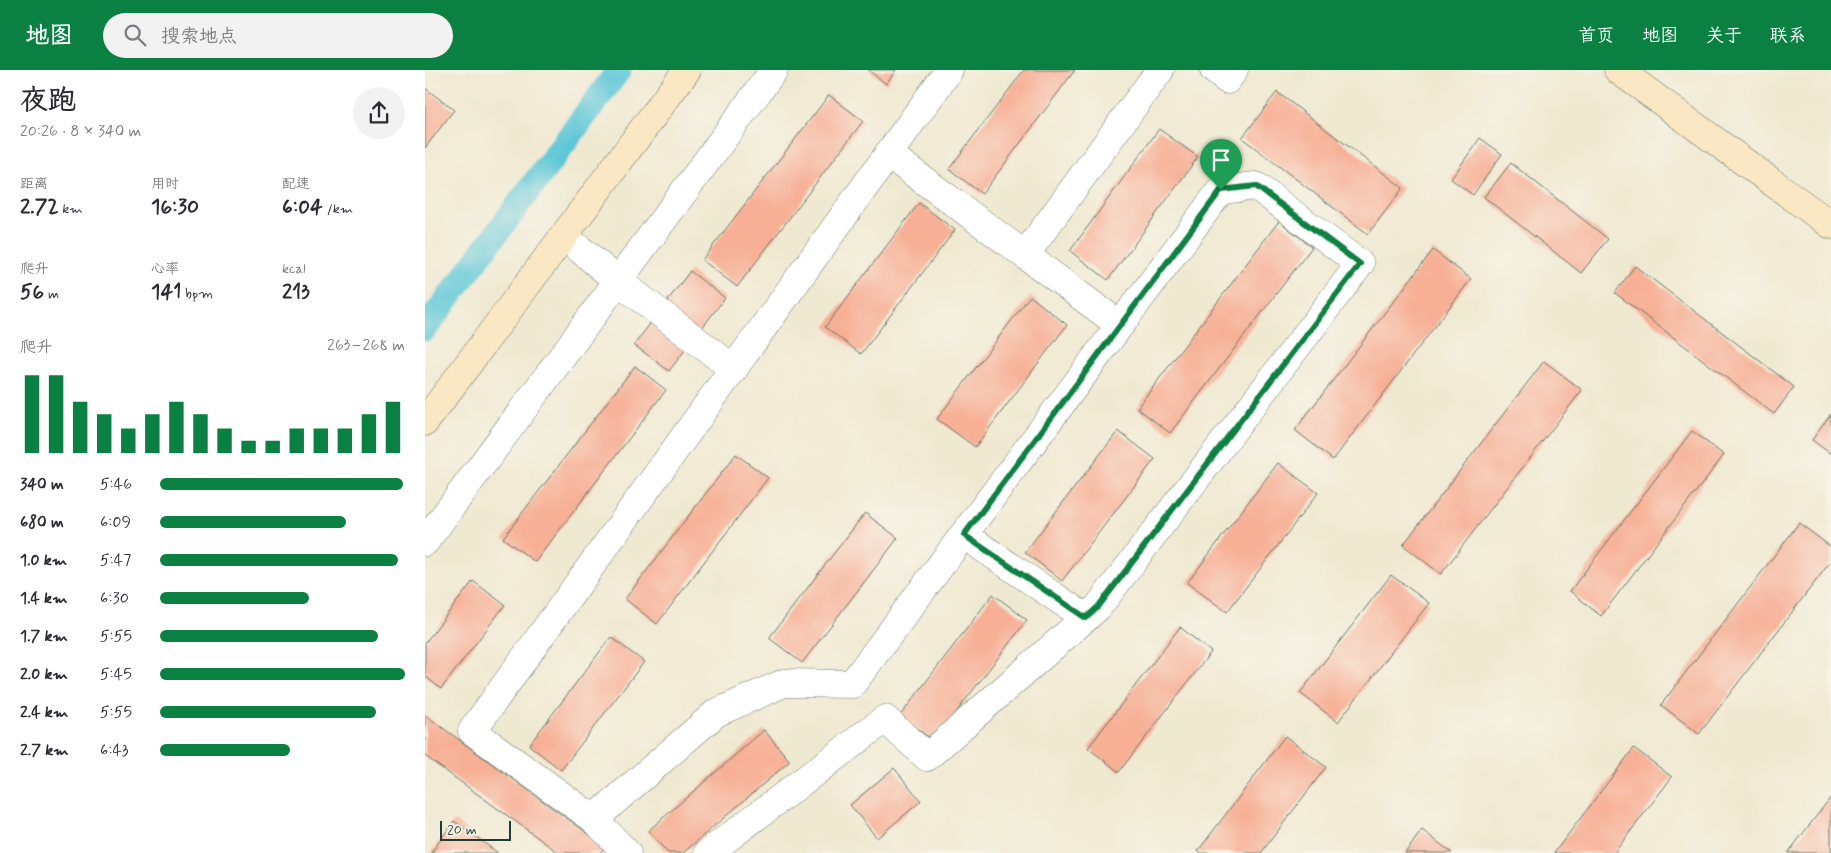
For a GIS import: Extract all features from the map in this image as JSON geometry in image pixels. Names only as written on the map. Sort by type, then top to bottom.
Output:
[{"type":"street","points":[[425,422],[687,70]]},
{"type":"street","points":[[425,542],[774,70]]},
{"type":"street","points":[[627,853],[594,819],[472,731],[949,70]]},
{"type":"street","points":[[1025,254],[1159,70]]},
{"type":"street","points":[[1214,70],[1227,80],[1235,70]]},
{"type":"street","points":[[1618,70],[1831,225]]},
{"type":"street","points":[[888,154],[1121,325]]},
{"type":"street","points":[[594,819],[716,713],[784,683],[852,684],[1221,190],[1256,186],[1360,264],[1104,600],[1086,618],[927,757],[885,719],[707,853]]},
{"type":"street","points":[[564,236],[618,281],[734,369]]},
{"type":"street","points":[[964,535],[1086,618]]},
{"type":"building","points":[[868,70],[896,70],[886,84]]},
{"type":"building","points":[[1024,70],[1075,70],[982,194],[949,169]]},
{"type":"building","points":[[425,88],[454,110],[425,148]]},
{"type":"building","points":[[1277,92],[1403,188],[1368,234],[1242,138]]},
{"type":"building","points":[[829,95],[863,121],[737,287],[702,260]]},
{"type":"building","points":[[1159,129],[1198,157],[1108,280],[1070,251]]},
{"type":"building","points":[[1480,138],[1502,154],[1473,195],[1451,179]]},
{"type":"building","points":[[1511,163],[1608,239],[1581,273],[1484,197]]},
{"type":"building","points":[[919,203],[955,230],[861,354],[825,327]]},
{"type":"building","points":[[1279,221],[1312,247],[1170,433],[1137,408]]},
{"type":"building","points":[[1433,250],[1471,279],[1333,460],[1295,430]]},
{"type":"building","points":[[1635,266],[1794,387],[1774,414],[1615,293]]},
{"type":"building","points":[[690,271],[725,298],[669,371],[634,345]]},
{"type":"building","points":[[1030,296],[1067,325],[975,447],[937,419]]},
{"type":"building","points":[[1544,361],[1582,390],[1441,574],[1403,545]]},
{"type":"building","points":[[635,366],[666,390],[535,562],[503,538]]},
{"type":"building","points":[[1831,414],[1831,454],[1812,440]]},
{"type":"building","points":[[1118,431],[1155,459],[1062,581],[1025,552]]},
{"type":"building","points":[[1692,431],[1724,455],[1601,616],[1570,591]]},
{"type":"building","points":[[736,454],[768,478],[657,624],[625,599]]},
{"type":"building","points":[[1278,463],[1318,493],[1227,612],[1187,583]]},
{"type":"building","points":[[865,513],[898,538],[802,663],[769,638]]},
{"type":"building","points":[[1799,523],[1831,547],[1831,561],[1699,734],[1661,705]]},
{"type":"building","points":[[1391,575],[1429,603],[1338,722],[1300,693]]},
{"type":"building","points":[[473,581],[505,605],[441,689],[425,676],[425,643]]},
{"type":"building","points":[[993,594],[1027,620],[934,741],[900,716]]},
{"type":"building","points":[[1180,627],[1211,652],[1119,772],[1088,748]]},
{"type":"building","points":[[611,637],[644,662],[561,770],[529,745]]},
{"type":"building","points":[[425,715],[605,846],[600,853],[559,853],[425,756]]},
{"type":"building","points":[[764,730],[790,761],[683,853],[668,853],[648,831]]},
{"type":"building","points":[[1285,736],[1326,767],[1261,853],[1201,853],[1198,851]]},
{"type":"building","points":[[1634,748],[1672,777],[1614,853],[1554,853]]},
{"type":"building","points":[[894,768],[921,801],[877,838],[850,805]]},
{"type":"building","points":[[1831,797],[1831,853],[1788,853]]},
{"type":"building","points":[[454,821],[498,853],[431,853]]},
{"type":"building","points":[[1422,830],[1452,853],[1405,853]]},
{"type":"waterway","points":[[425,329],[619,70]]},
{"type":"route","points":[[1256,186],[1360,264],[1098,607],[1086,618],[964,535],[1221,190],[1256,186]]}]
